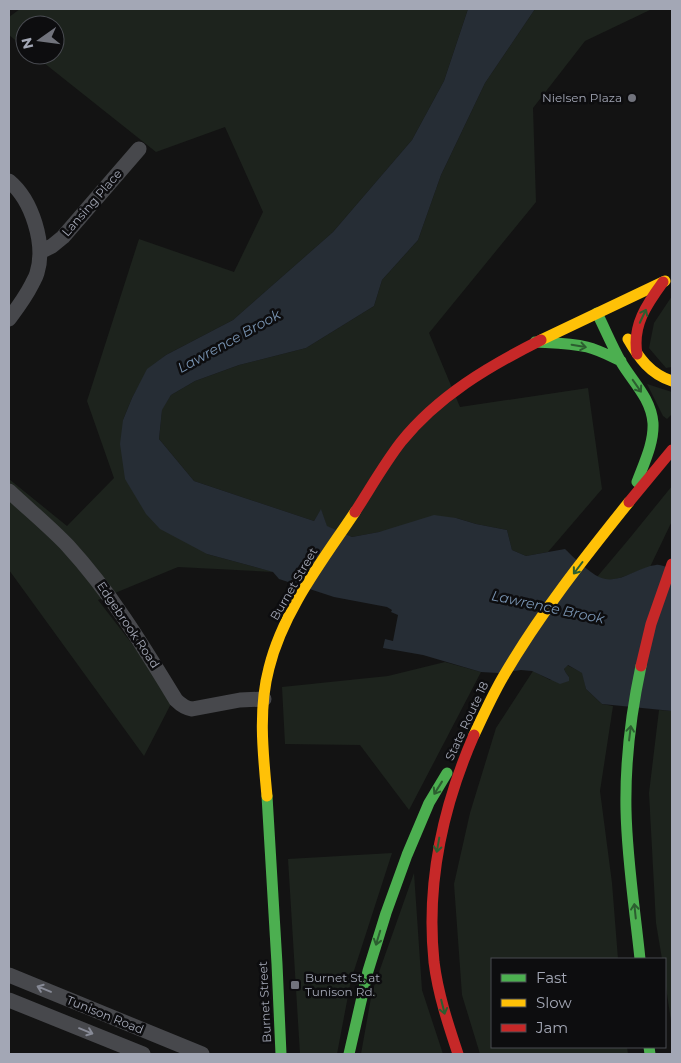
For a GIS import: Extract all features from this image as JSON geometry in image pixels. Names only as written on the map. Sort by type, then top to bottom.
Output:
[{"type":"main road","name":"Burnet Street","points":[[281,1054],[263,728],[268,669],[279,637],[291,612],[396,448],[420,421],[466,382],[506,358],[597,313],[614,310],[668,280]]},
{"type":"main road","points":[[636,354],[636,336],[640,322],[650,301],[668,280]]},
{"type":"main road","points":[[597,313],[621,361],[648,402],[651,410],[653,422],[650,446],[630,501]]},
{"type":"main road","points":[[624,332],[636,354],[647,368],[664,379],[672,381]]},
{"type":"main road","points":[[535,342],[587,347],[621,361]]},
{"type":"main road","name":"State Route 18","points":[[458,1054],[449,1030],[436,976],[432,937],[432,895],[436,855],[444,818],[458,775],[482,717],[495,692],[540,620],[608,529],[672,450]]},
{"type":"main road","points":[[640,958],[628,837],[626,781],[636,687],[655,611],[672,564]]},
{"type":"main road","points":[[349,1054],[372,956],[407,854],[429,803],[482,717]]},
{"type":"street","name":"Lansing Place","points":[[40,252],[52,246],[63,237],[139,149]]},
{"type":"street","points":[[9,181],[17,188],[31,213],[39,234],[40,252],[37,273],[23,301],[9,319]]},
{"type":"street","name":"Edgebrook Road","points":[[9,491],[67,544],[98,580],[125,618],[180,704],[192,709],[240,700],[264,699]]},
{"type":"street","name":"Tunison Road","points":[[9,975],[202,1054]]},
{"type":"street","name":"Tunison Road","points":[[9,1000],[143,1054]]},
{"type":"street","points":[[117,1044],[125,1023]]},
{"type":"shaded area","points":[[20,9],[468,9],[444,81],[412,140],[333,232],[233,320],[166,355],[148,369],[132,398],[123,420],[207,554],[274,572],[178,567],[98,600],[174,698],[144,756],[9,570],[9,479],[67,526],[114,478],[87,401],[139,239],[234,272],[263,212],[225,127],[156,152],[47,65],[65,65],[65,15],[15,15],[15,40],[9,35],[9,17]]},
{"type":"shaded area","points":[[535,9],[652,9],[585,41],[533,108],[536,202],[429,333],[460,407],[588,388],[602,489],[548,552],[526,556],[512,550],[507,530],[456,518],[352,537],[327,527],[321,510],[314,521],[194,481],[159,439],[162,409],[171,395],[195,381],[239,365],[306,348],[374,306],[382,280],[418,240],[441,175],[485,83]]},
{"type":"shaded area","points":[[672,296],[672,367],[666,368],[649,348],[654,323]]},
{"type":"shaded area","points":[[647,384],[672,392],[672,414],[667,419],[663,416]]},
{"type":"shaded area","points":[[672,486],[672,521],[650,567],[610,580],[597,577],[629,539]]},
{"type":"shaded area","points":[[445,662],[481,672],[409,810],[360,745],[285,744],[282,687],[388,676]]},
{"type":"shaded area","points":[[567,665],[583,673],[586,689],[602,704],[613,706],[600,791],[612,883],[618,958],[491,958],[491,1048],[627,1048],[628,1054],[480,1054],[462,995],[454,884],[470,813],[496,728],[533,671],[550,680],[569,677],[564,669]]},
{"type":"shaded area","points":[[659,710],[672,711],[672,1028],[666,987],[666,958],[662,958],[656,923],[649,793]]},
{"type":"shaded area","points":[[392,853],[351,980],[337,1054],[300,1054],[288,859]]},
{"type":"shaded area","points":[[414,873],[422,990],[443,1054],[361,1054],[372,992]]},
{"type":"water","name":"Lawrence Brook","points":[[468,9],[535,9],[485,83],[441,175],[418,240],[382,280],[374,306],[306,348],[239,365],[195,381],[171,395],[162,410],[159,439],[194,481],[314,521],[321,509],[327,526],[352,537],[379,532],[434,515],[507,530],[512,550],[526,556],[565,549],[591,572],[606,579],[620,578],[649,566],[661,565],[671,569],[672,711],[602,704],[586,689],[582,673],[568,665],[564,669],[569,677],[569,681],[560,684],[532,671],[481,672],[423,655],[383,648],[385,639],[393,641],[398,615],[391,612],[392,610],[387,607],[334,597],[279,579],[273,572],[207,554],[160,529],[146,514],[125,479],[120,444],[123,420],[147,369],[166,355],[233,320],[333,232],[412,140],[444,81]]},
{"type":"traffic: fast","points":[[597,313],[625,369],[645,398],[652,414],[652,438],[637,482]]},
{"type":"traffic: fast","points":[[535,342],[587,347],[621,361]]},
{"type":"traffic: fast","points":[[640,958],[628,847],[626,792],[629,737],[641,666]]},
{"type":"traffic: fast","points":[[349,1054],[368,971],[386,913],[407,855],[429,803],[447,773]]},
{"type":"traffic: fast","points":[[267,796],[281,1054]]},
{"type":"traffic: fast","points":[[649,1048],[650,1054]]},
{"type":"traffic: slow","points":[[541,340],[665,281]]},
{"type":"traffic: slow","points":[[628,339],[636,353],[651,370],[672,381]]},
{"type":"traffic: slow","points":[[474,735],[499,684],[532,631],[629,502]]},
{"type":"traffic: slow","points":[[267,796],[262,715],[263,699],[275,647],[305,587],[355,512]]},
{"type":"traffic: jam","points":[[637,354],[637,334],[642,315],[651,298],[663,282]]},
{"type":"traffic: jam","points":[[355,512],[401,442],[431,410],[465,384],[502,360],[541,340]]},
{"type":"traffic: jam","points":[[629,502],[672,450]]},
{"type":"traffic: jam","points":[[641,666],[651,624],[672,564]]},
{"type":"traffic: jam","points":[[458,1054],[438,986],[432,933],[433,904],[439,846],[446,817],[463,762],[474,735]]},
{"type":"place","name":"Nielsen Plaza","points":[[632,98]]},
{"type":"place","name":"Burnet St. at Tunison Rd.","points":[[295,985]]}]
